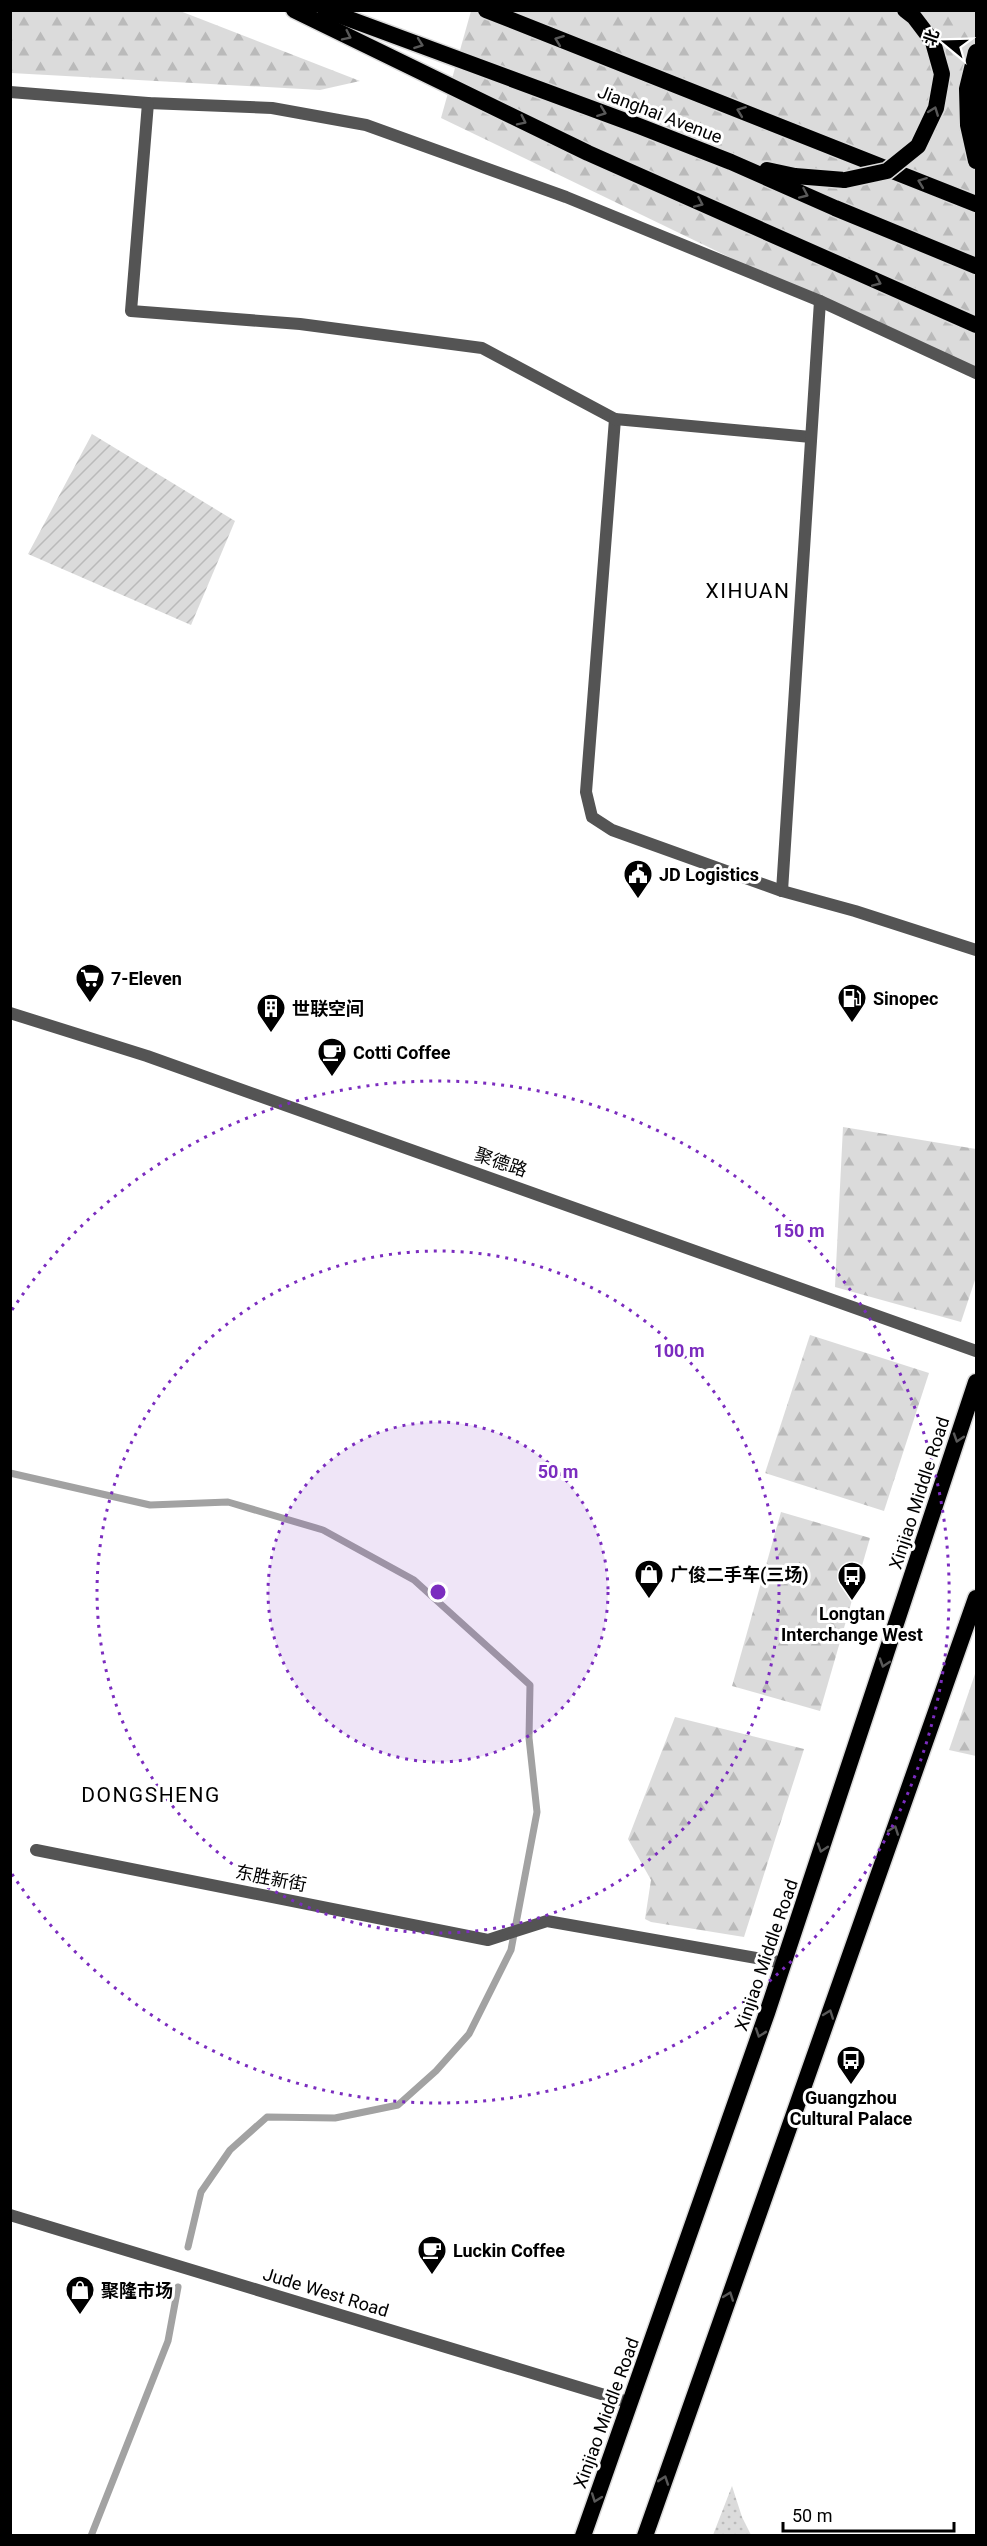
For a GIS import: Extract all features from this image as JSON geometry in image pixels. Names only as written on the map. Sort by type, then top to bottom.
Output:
[{"type":"highway","points":[[294,10],[588,153],[976,325]]},
{"type":"highway","name":"Jianghai Avenue","points":[[325,10],[731,162],[834,208],[976,266]]},
{"type":"highway","name":"Jianghai Avenue","points":[[486,10],[976,204]]},
{"type":"highway","points":[[731,162],[795,176],[845,180],[887,171],[918,146],[936,108],[942,74],[933,42],[906,10]]},
{"type":"highway","points":[[976,52],[967,89],[968,125],[976,161]]},
{"type":"highway","points":[[938,309],[976,334]]},
{"type":"highway","name":"Xinjiao Middle Road","points":[[583,2535],[784,1963],[976,1383]]},
{"type":"highway","points":[[645,2535],[976,1598]]},
{"type":"street","points":[[10,92],[148,103],[272,108],[366,125],[566,197],[820,301],[976,372]]},
{"type":"street","points":[[148,103],[131,311],[300,324],[483,348],[615,419],[812,437]]},
{"type":"street","points":[[782,891],[820,301]]},
{"type":"street","points":[[615,419],[586,792],[592,817],[612,830],[782,891],[855,911],[976,950]]},
{"type":"street","name":"聚德路","points":[[10,1013],[147,1056],[976,1352]]},
{"type":"street","name":"东胜新街","points":[[36,1850],[488,1940],[547,1921],[784,1963]]},
{"type":"street","name":"Jude West Road","points":[[10,2215],[631,2403]]},
{"type":"green space","points":[[10,11],[180,11],[360,81],[320,90],[11,73]]},
{"type":"green space","points":[[471,11],[976,11],[976,367],[820,301],[441,118]]},
{"type":"green space","points":[[92,434],[235,521],[191,625],[28,554]]},
{"type":"green space","points":[[843,1127],[976,1149],[976,1277],[961,1322],[835,1287]]},
{"type":"green space","points":[[810,1335],[929,1373],[884,1511],[765,1473]]},
{"type":"green space","points":[[781,1512],[870,1538],[820,1711],[732,1686]]},
{"type":"green space","points":[[976,1671],[976,1756],[949,1750]]},
{"type":"green space","points":[[675,1717],[804,1749],[744,1937],[651,1922],[645,1919],[651,1880],[628,1839]]},
{"type":"green space","points":[[732,2486],[742,2517],[751,2535],[713,2535]]},
{"type":"waterway","points":[[10,1473],[150,1505],[228,1502],[323,1530],[414,1580],[530,1685],[529,1738],[537,1812],[511,1950],[469,2034],[436,2071],[398,2105],[335,2118],[267,2117],[230,2150],[201,2192],[188,2247]]},
{"type":"waterway","points":[[91,2536],[168,2341],[178,2287]]},
{"type":"place","name":"JD Logistics","points":[[638,900]]},
{"type":"place","name":"7-Eleven","points":[[90,1004]]},
{"type":"place","name":"Sinopec","points":[[852,1024]]},
{"type":"place","name":"世联空间","points":[[271,1034]]},
{"type":"place","name":"Cotti Coffee","points":[[332,1078]]},
{"type":"place","name":"广俊二手车(三场)","points":[[649,1600]]},
{"type":"place","name":"Longtan Interchange West","points":[[852,1602]]},
{"type":"place","name":"Guangzhou Cultural Palace","points":[[851,2086]]},
{"type":"place","name":"Luckin Coffee","points":[[432,2276]]},
{"type":"place","name":"聚隆市场","points":[[80,2316]]},
{"type":"district","name":"XIHUAN","points":[[748,591]]},
{"type":"district","name":"DONGSHENG","points":[[151,1795]]}]
